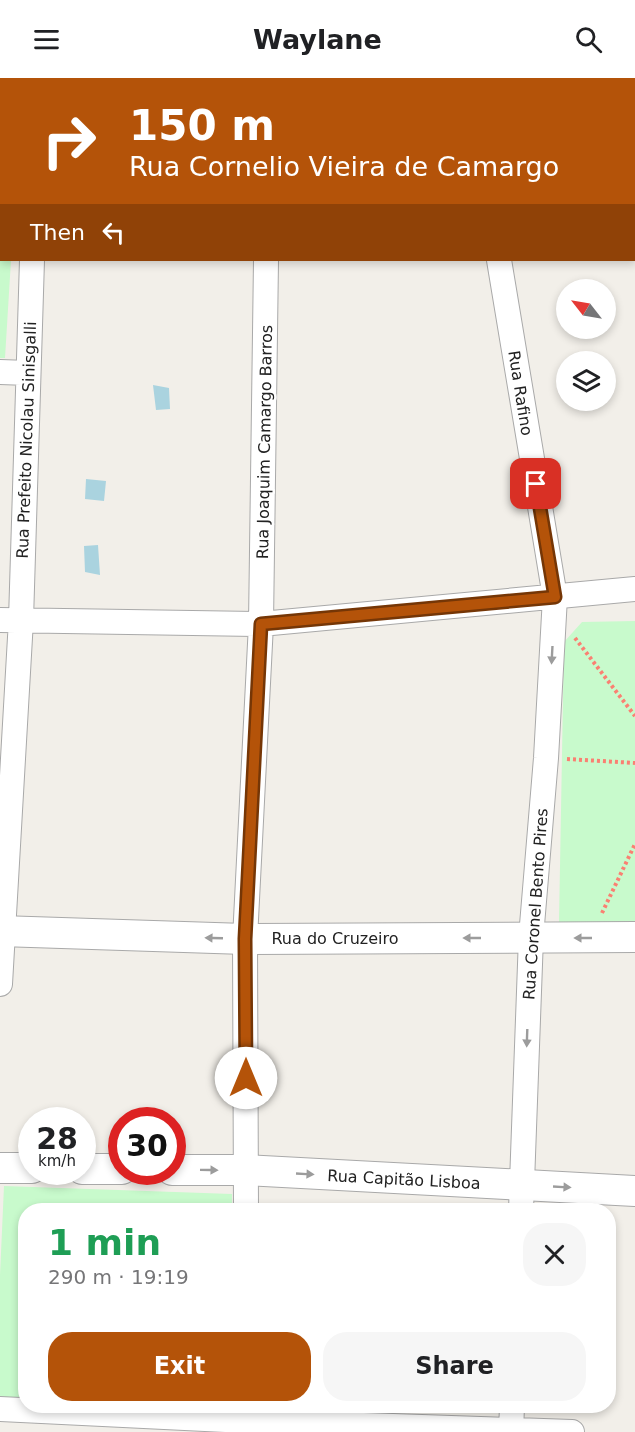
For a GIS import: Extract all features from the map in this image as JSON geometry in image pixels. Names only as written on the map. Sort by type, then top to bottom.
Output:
[{"type":"street","name":"Rua Prefeito Nicolau Sinisgalli","points":[[0,984],[10,620],[28,373],[32,261]]},
{"type":"street","name":"Rua Joaquim Camargo Barros","points":[[246,1203],[245,939],[261,624],[266,261]]},
{"type":"street","name":"Rua Rafino","points":[[499,261],[554,604]]},
{"type":"street","points":[[0,372],[28,373]]},
{"type":"street","points":[[10,620],[261,624],[554,604],[635,590]]},
{"type":"street","name":"Rua Coronel Bento Pires","points":[[522,1198],[531,938],[546,758],[554,604]]},
{"type":"street","name":"Rua do Cruzeiro","points":[[2,931],[245,939],[635,937]]},
{"type":"street","points":[[0,1168],[18,1168]]},
{"type":"street","name":"Rua Capitão Lisboa","points":[[186,1170],[246,1170],[522,1198],[635,1191]]},
{"type":"street","points":[[0,1409],[18,1410]]},
{"type":"street","points":[[89,1413],[246,1420],[512,1422],[572,1432]]},
{"type":"path","points":[[554,604],[635,716]]},
{"type":"path","points":[[546,758],[635,763]]},
{"type":"path","points":[[590,938],[635,844]]},
{"type":"green space","points":[[0,261],[11,261],[5,358],[0,358]]},
{"type":"green space","points":[[635,621],[635,922],[559,922],[564,642],[582,622]]},
{"type":"green space","points":[[4,1186],[232,1194],[232,1203],[18,1203],[18,1398],[0,1397],[0,1275]]},
{"type":"water","points":[[153,385],[169,388],[170,409],[156,410]]},
{"type":"water","points":[[86,479],[106,481],[104,501],[85,499]]},
{"type":"water","points":[[98,545],[100,575],[85,572],[84,546]]},
{"type":"route","points":[[246,1078],[245,939],[261,624],[555,597],[536,484]]}]
